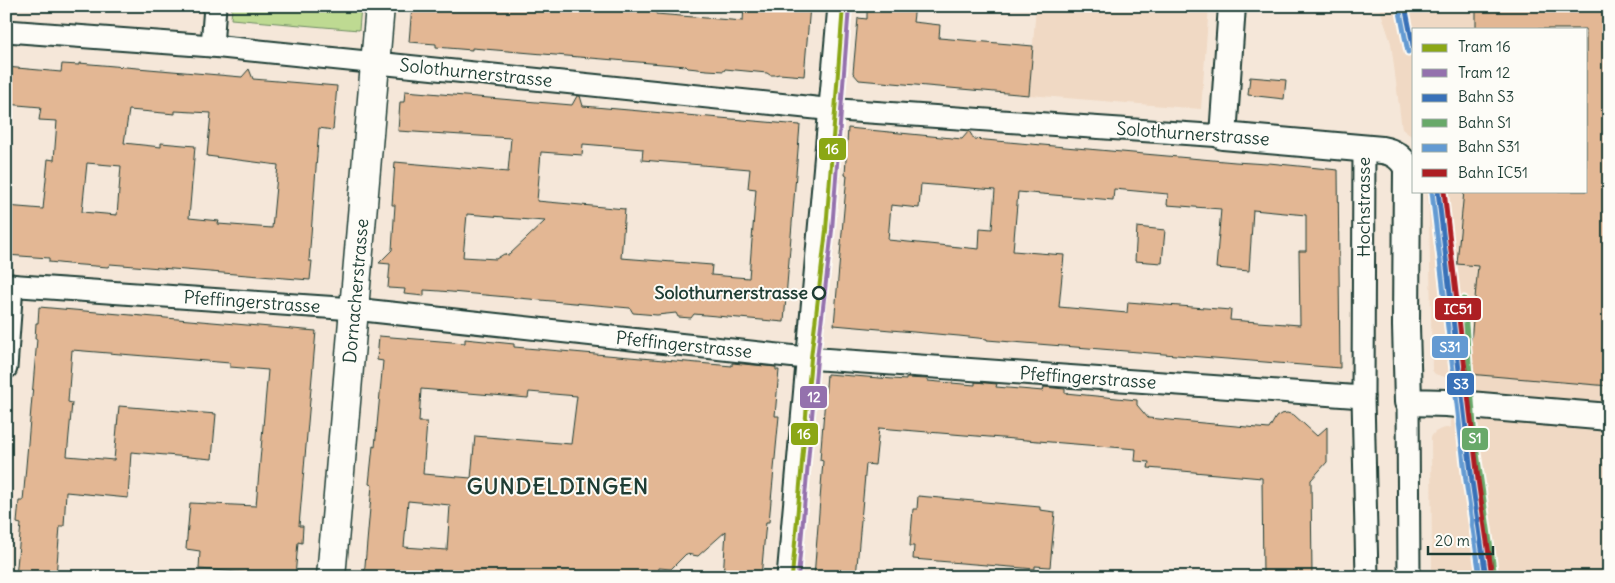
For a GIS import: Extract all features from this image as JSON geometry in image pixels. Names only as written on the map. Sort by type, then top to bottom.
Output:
[{"type":"main road","name":"Dornacherstrasse","points":[[331,577],[380,6]]},
{"type":"street","points":[[212,46],[215,6]]},
{"type":"street","points":[[788,577],[806,358],[839,6]]},
{"type":"street","points":[[1224,136],[1232,6]]},
{"type":"street","name":"Solothurnerstrasse","points":[[6,31],[212,46],[830,110],[1364,147]]},
{"type":"street","name":"Hochstrasse","points":[[1367,577],[1363,397],[1364,147],[1387,151],[1397,155],[1407,167],[1406,326],[1409,577]]},
{"type":"street","points":[[6,368],[9,285]]},
{"type":"street","name":"Pfeffingerstrasse","points":[[9,285],[354,309],[806,358],[1363,397]]},
{"type":"street","points":[[1408,402],[1446,403],[1609,417]]},
{"type":"shaded area","points":[[1036,6],[1209,6],[1201,109],[1029,95]]},
{"type":"shaded area","points":[[1379,6],[1609,6],[1609,577],[1433,577],[1432,567],[1431,437],[1441,429],[1451,427],[1448,378],[1435,374],[1432,370],[1429,210],[1426,192],[1588,192],[1588,28],[1412,28],[1412,136],[1402,129],[1391,43]]},
{"type":"green space","points":[[232,6],[361,6],[359,30],[231,19]]},
{"type":"building","points":[[412,6],[656,6],[656,14],[743,21],[744,6],[810,6],[804,76],[770,75],[767,73],[725,69],[724,71],[707,70],[688,68],[686,66],[472,48],[472,50],[436,47],[436,44],[409,42]]},
{"type":"building","points":[[867,6],[915,6],[913,22],[940,25],[939,38],[1033,46],[1029,95],[859,80],[853,73],[858,18],[867,19]]},
{"type":"building","points":[[1476,6],[1609,6],[1609,386],[1468,374],[1478,266],[1457,264],[1464,192],[1588,192],[1588,28],[1476,28]]},
{"type":"building","points":[[79,63],[242,77],[249,69],[253,79],[337,86],[333,130],[319,128],[309,261],[312,261],[310,280],[110,264],[108,267],[68,264],[49,262],[49,258],[6,255],[6,206],[43,209],[48,159],[54,160],[57,121],[39,120],[41,107],[6,104],[6,67],[61,72],[62,64],[79,65]],"holes":[[[129,110],[175,114],[175,111],[211,113],[207,156],[278,165],[272,228],[218,224],[219,221],[189,218],[195,146],[161,143],[161,147],[124,143]],[[87,163],[121,166],[117,215],[82,212]]]},
{"type":"building","points":[[1250,77],[1286,80],[1284,99],[1248,95]]},
{"type":"building","points":[[405,91],[572,105],[577,96],[580,96],[583,106],[800,125],[784,322],[694,314],[691,318],[678,317],[676,313],[657,315],[633,313],[630,308],[440,291],[424,290],[424,296],[404,294],[405,289],[388,288],[390,264],[379,263],[392,250],[395,205],[392,205],[395,162],[508,172],[511,138],[398,131],[400,102],[404,102]],"holes":[[[583,144],[643,149],[642,160],[750,169],[748,188],[756,189],[749,278],[711,275],[712,265],[621,258],[625,209],[537,201],[541,152],[582,155]],[[467,214],[504,218],[545,221],[509,255],[504,254],[496,259],[463,257]]]},
{"type":"building","points":[[848,128],[962,139],[969,131],[974,139],[1338,170],[1340,368],[987,340],[834,325],[847,175],[845,175]],"holes":[[[921,184],[995,190],[992,229],[980,228],[979,249],[888,240],[891,205],[919,208]],[[1114,189],[1168,194],[1167,205],[1221,209],[1216,268],[1249,271],[1253,210],[1306,215],[1306,251],[1299,251],[1300,325],[1230,320],[1231,310],[1128,302],[1127,313],[1059,307],[1064,255],[1013,251],[1018,192],[1113,200]]]},
{"type":"building","points":[[1137,227],[1165,230],[1162,263],[1135,261]]},
{"type":"building","points":[[39,307],[316,331],[299,526],[303,526],[302,543],[298,542],[295,577],[251,577],[251,573],[199,569],[200,551],[186,549],[190,503],[256,506],[268,370],[230,367],[230,363],[72,350],[68,402],[72,403],[67,456],[114,460],[119,406],[216,414],[212,459],[131,452],[128,498],[66,492],[64,526],[60,526],[56,577],[16,577],[21,524],[17,523],[19,501],[23,501],[37,339],[35,339],[36,323],[38,323]]},
{"type":"building","points":[[379,336],[465,343],[465,339],[514,344],[514,347],[732,366],[732,363],[776,367],[776,370],[779,370],[775,416],[779,416],[769,522],[766,522],[761,577],[723,577],[726,531],[698,556],[686,554],[671,569],[659,568],[658,577],[364,577],[372,485],[369,484],[373,446],[375,447],[383,361],[377,360]],"holes":[[[421,389],[528,398],[529,392],[577,396],[571,444],[475,436],[471,478],[423,474],[427,422],[419,422]],[[408,501],[450,505],[447,550],[404,547]]]},
{"type":"building","points":[[827,374],[906,380],[906,378],[928,379],[928,381],[975,385],[975,382],[997,384],[996,387],[1043,391],[1044,387],[1065,389],[1065,393],[1137,400],[1137,405],[1148,418],[1269,429],[1276,417],[1287,413],[1294,415],[1317,436],[1327,427],[1327,462],[1311,480],[1312,577],[1263,577],[1262,478],[1148,468],[1149,462],[1135,461],[1136,449],[879,428],[875,465],[866,464],[856,577],[814,577],[823,461],[820,460]]},
{"type":"building","points":[[918,496],[1040,507],[1040,510],[1055,512],[1050,567],[1035,566],[1035,569],[913,559],[914,546],[910,546],[913,509],[917,509]]},
{"type":"tram line","name":"16","points":[[792,577],[811,358],[826,230],[843,6]]},
{"type":"tram line","name":"12","points":[[798,577],[817,359],[832,230],[849,6]]},
{"type":"rail line","name":"S3","points":[[1405,6],[1412,40]]},
{"type":"rail line","name":"S31","points":[[1399,7],[1408,52]]},
{"type":"rail line","name":"S31","points":[[1432,192],[1466,481],[1480,577]]},
{"type":"rail line","name":"S3","points":[[1438,192],[1472,481],[1486,577]]},
{"type":"rail line","name":"IC51","points":[[1444,192],[1478,480],[1492,576]]},
{"type":"rail line","name":"S1","points":[[1464,299],[1475,439],[1495,577]]},
{"type":"place","name":"Solothurnerstrasse","points":[[819,293]]},
{"type":"district","name":"GUNDELDINGEN","points":[[558,486]]}]
